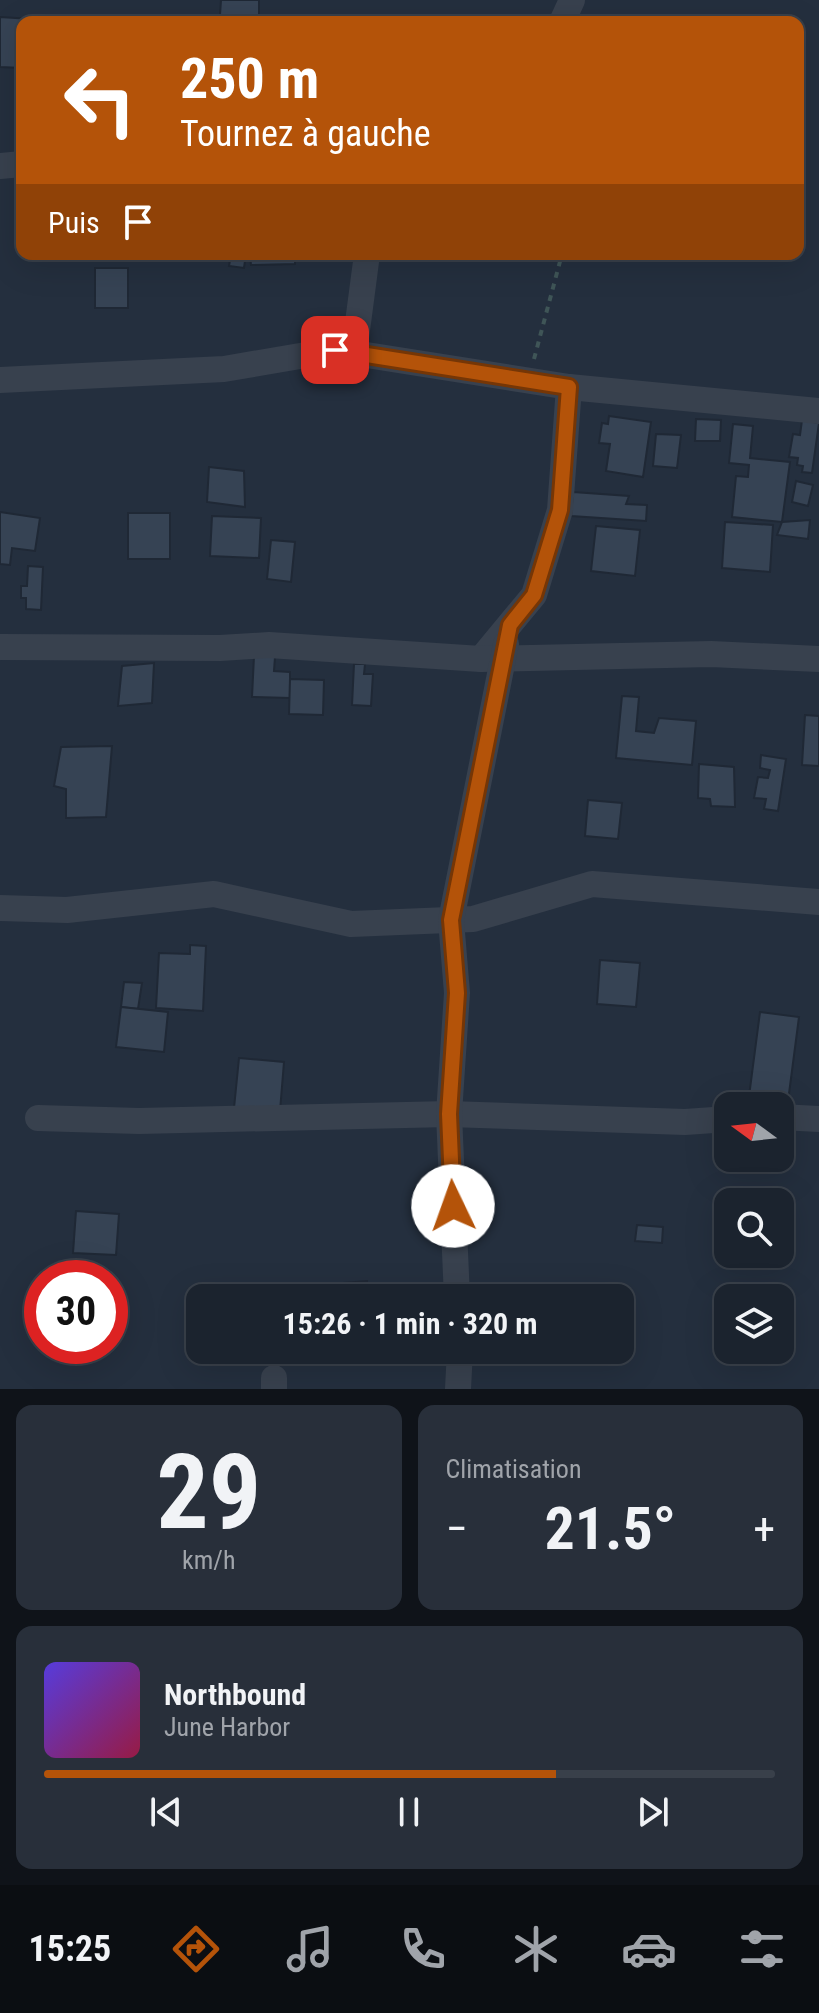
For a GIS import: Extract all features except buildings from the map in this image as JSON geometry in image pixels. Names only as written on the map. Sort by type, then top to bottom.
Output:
[{"type":"street","points":[[354,353],[366,260]]},
{"type":"street","points":[[0,380],[224,369],[335,350],[569,387],[819,411]]},
{"type":"street","points":[[456,1284],[449,1114],[457,993],[451,920],[492,659],[510,625],[534,595],[560,510],[569,387]]},
{"type":"street","points":[[0,647],[220,648],[269,645],[492,659],[711,654],[819,659]]},
{"type":"street","points":[[0,908],[67,910],[214,894],[351,924],[451,920],[473,919],[592,884],[819,902]]},
{"type":"street","points":[[38,1118],[139,1121],[449,1114],[685,1122],[714,1120]]},
{"type":"street","points":[[794,1118],[819,1119]]},
{"type":"street","points":[[458,1389],[459,1364]]},
{"type":"path","points":[[528,381],[560,260]]},
{"type":"route","points":[[335,350],[569,387],[560,510],[534,595],[510,625],[451,920],[457,993],[449,1114],[453,1206]]}]
